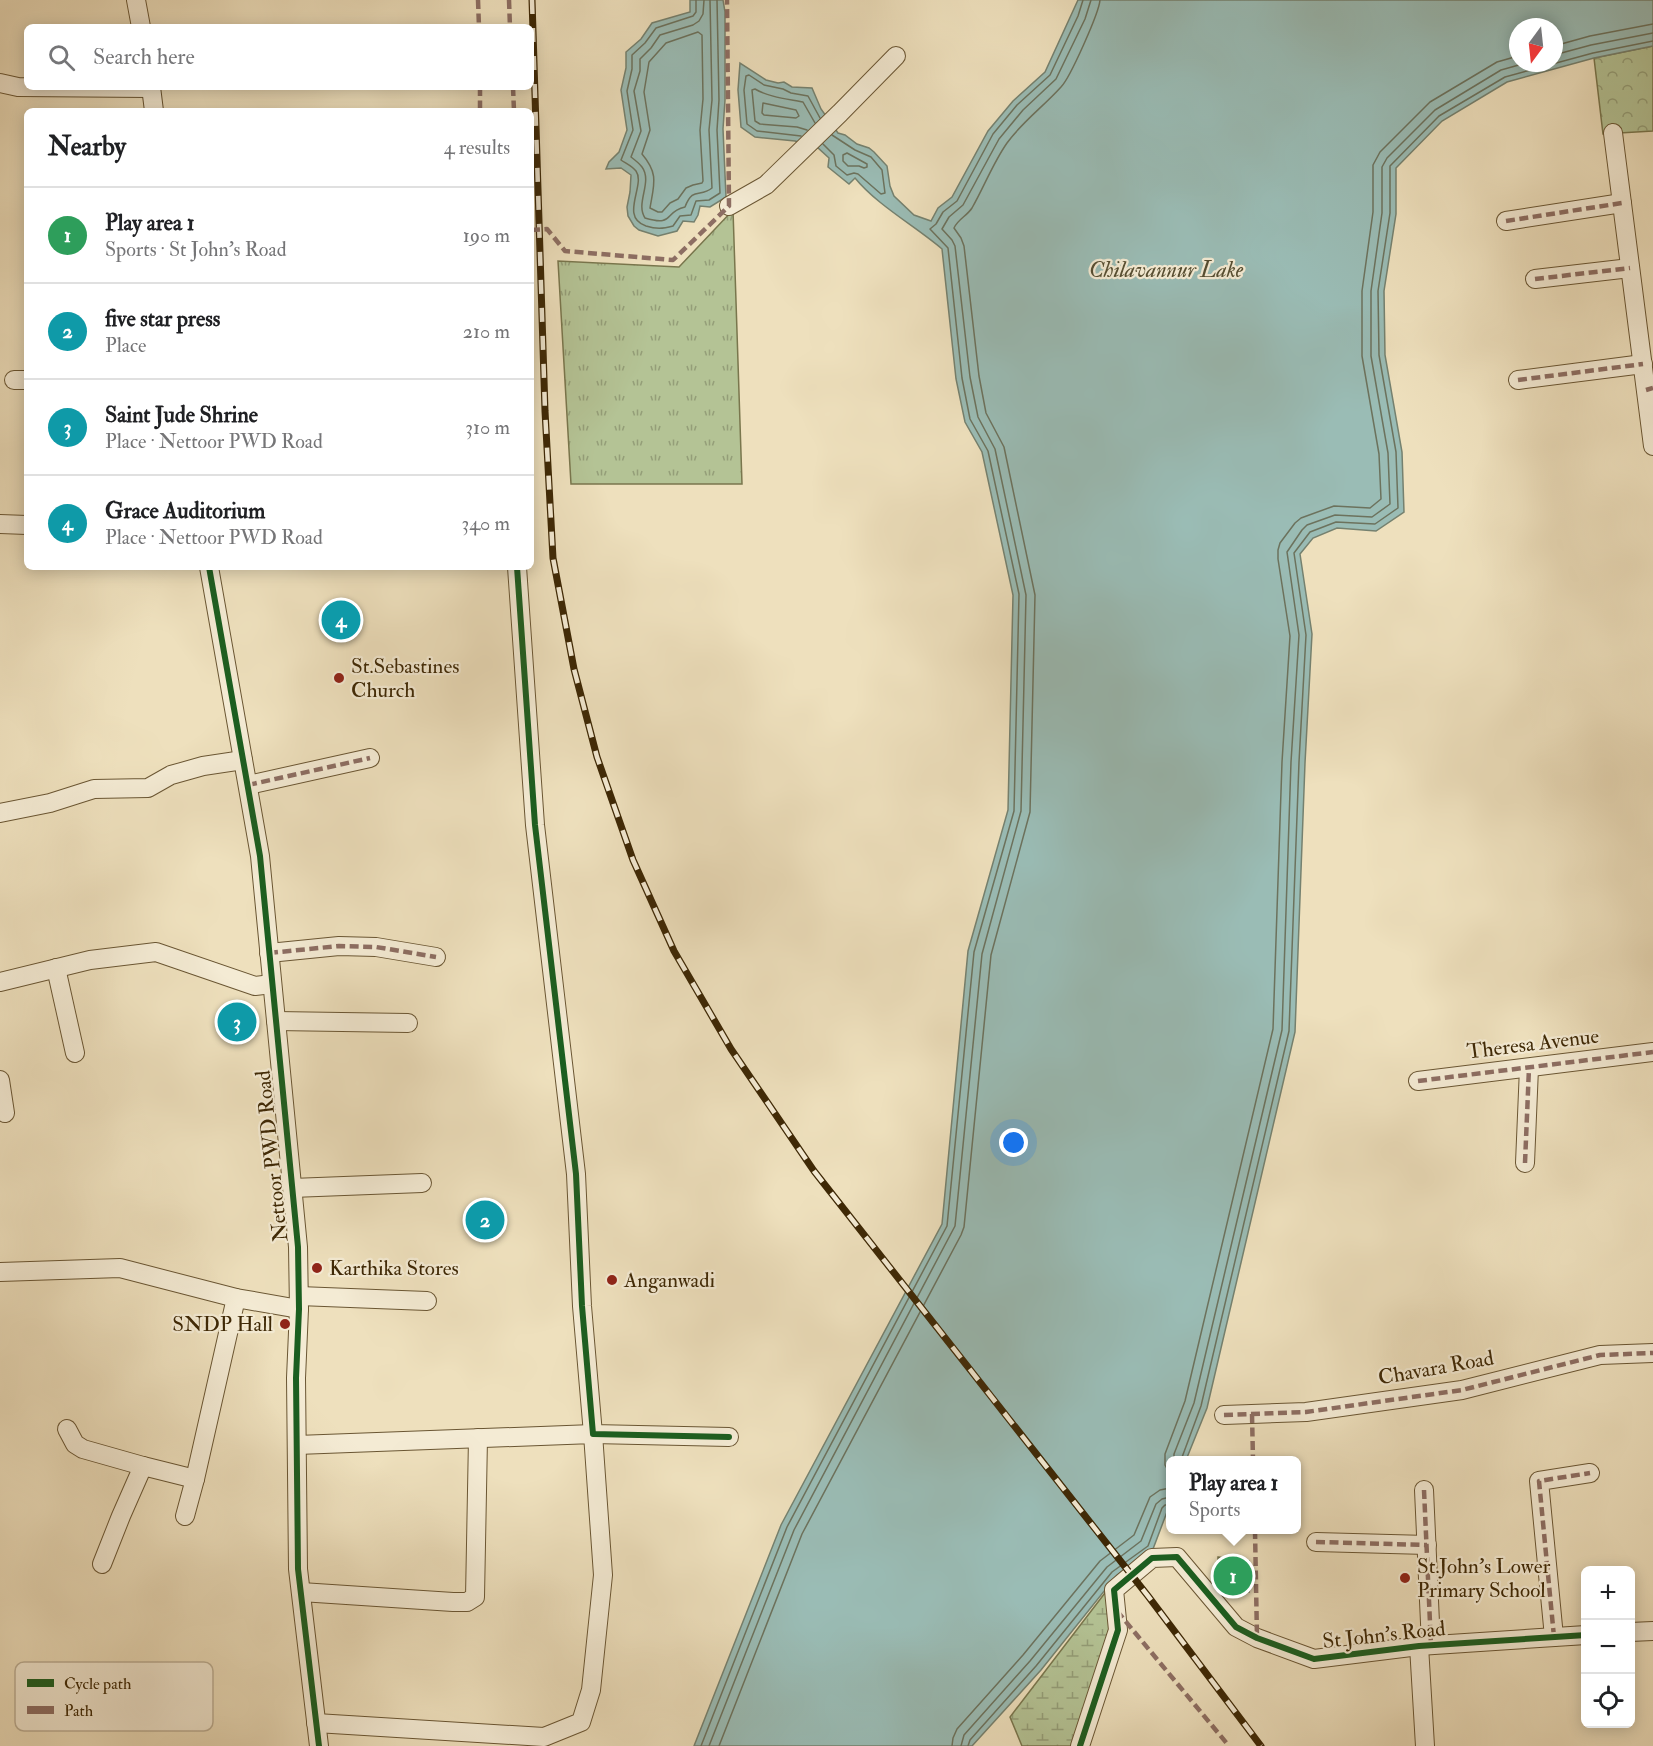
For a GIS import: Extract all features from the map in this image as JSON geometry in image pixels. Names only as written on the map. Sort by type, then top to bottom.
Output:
[{"type":"street","points":[[136,0],[140,24]]},
{"type":"street","points":[[729,206],[766,185],[896,56]]},
{"type":"street","points":[[0,83],[24,87]]},
{"type":"street","points":[[151,90],[154,108]]},
{"type":"street","points":[[1613,133],[1643,364],[1650,389],[1653,446]]},
{"type":"street","points":[[1506,221],[1622,202]]},
{"type":"street","points":[[1535,279],[1630,268]]},
{"type":"street","points":[[1518,380],[1643,364]]},
{"type":"street","points":[[0,524],[24,525]]},
{"type":"street","name":"Nettoor PWD Road","points":[[210,570],[260,856],[298,1247],[299,1303],[296,1378],[298,1569],[319,1746]]},
{"type":"street","points":[[316,1723],[544,1737],[580,1722],[591,1690],[603,1575],[582,1306],[576,1174],[535,825],[517,570]]},
{"type":"street","points":[[248,785],[370,759]]},
{"type":"street","points":[[0,813],[50,803],[94,789],[148,788],[171,776],[203,766],[243,760]]},
{"type":"street","points":[[269,953],[348,946],[376,947],[436,957]]},
{"type":"street","points":[[0,982],[90,960],[156,952],[255,986],[272,984]]},
{"type":"street","points":[[56,968],[75,1053]]},
{"type":"street","points":[[276,1021],[408,1023]]},
{"type":"street","name":"Theresa Avenue","points":[[1418,1081],[1653,1052]]},
{"type":"street","points":[[1525,1163],[1529,1068]]},
{"type":"street","points":[[0,1080],[5,1113]]},
{"type":"street","points":[[292,1188],[422,1183]]},
{"type":"street","points":[[0,1272],[120,1269],[237,1298],[299,1303],[427,1301]]},
{"type":"street","points":[[185,1516],[237,1298]]},
{"type":"street","name":"Chavara Road","points":[[1224,1415],[1306,1413],[1462,1390],[1600,1355],[1653,1353]]},
{"type":"street","points":[[66,1429],[75,1444],[83,1449],[195,1479]]},
{"type":"street","points":[[297,1445],[592,1434],[729,1437]]},
{"type":"street","points":[[301,1592],[453,1602],[467,1602],[476,1597],[478,1438]]},
{"type":"street","points":[[102,1564],[142,1466]]},
{"type":"street","points":[[1554,1636],[1539,1481],[1590,1473]]},
{"type":"street","points":[[1424,1490],[1427,1545],[1425,1746]]},
{"type":"street","points":[[1316,1542],[1427,1545]]},
{"type":"street","name":"St John's Road","points":[[1080,1746],[1118,1630],[1114,1590],[1152,1558],[1177,1557],[1236,1627],[1257,1638],[1314,1659],[1425,1646],[1581,1635]]},
{"type":"street","points":[[1635,1632],[1653,1631]]},
{"type":"green space","points":[[1653,46],[1653,131],[1603,134],[1594,58]]},
{"type":"green space","points":[[733,210],[742,484],[571,484],[558,261],[679,267]]},
{"type":"green space","points":[[1218,1557],[1249,1561],[1249,1592],[1217,1591]]},
{"type":"green space","points":[[1108,1589],[1109,1629],[1073,1746],[1022,1746],[1010,1717]]},
{"type":"water","points":[[690,0],[723,0],[725,100],[723,129],[726,197],[710,207],[700,206],[694,222],[683,221],[677,231],[658,236],[639,230],[628,216],[631,175],[621,168],[606,169],[609,162],[619,152],[627,130],[621,90],[626,68],[626,52],[641,39],[652,23],[690,12]]},
{"type":"water","name":"Chilavannur Lake","points":[[1078,0],[1653,0],[1653,46],[1563,67],[1563,18],[1509,18],[1509,72],[1543,72],[1507,82],[1442,121],[1396,168],[1396,214],[1384,291],[1385,355],[1402,452],[1404,512],[1376,531],[1337,528],[1313,538],[1300,554],[1312,634],[1295,1032],[1207,1408],[1188,1456],[1166,1456],[1166,1515],[1153,1549],[1117,1575],[1041,1670],[972,1746],[694,1746],[781,1525],[942,1224],[968,951],[1008,810],[1013,595],[982,452],[965,422],[956,379],[942,249],[885,206],[855,178],[849,184],[828,167],[829,158],[818,148],[795,141],[755,137],[741,127],[738,90],[740,63],[766,80],[784,82],[792,87],[812,88],[821,109],[838,133],[869,148],[887,166],[894,196],[914,215],[931,221],[938,208],[952,197],[988,131],[1013,101],[1045,72]]},
{"type":"railway","points":[[532,0],[533,24]]},
{"type":"railway","points":[[534,63],[545,411],[553,558],[574,669],[597,757],[633,860],[674,951],[731,1049],[814,1171],[1148,1596],[1261,1746]]},
{"type":"marked path","points":[[478,0],[479,24]]},
{"type":"marked path","points":[[509,0],[510,24]]},
{"type":"marked path","points":[[534,230],[547,229],[565,251],[673,260],[729,206],[727,0]]},
{"type":"marked path","points":[[480,90],[480,108]]},
{"type":"marked path","points":[[513,90],[514,108]]},
{"type":"marked path","points":[[1506,221],[1622,203]]},
{"type":"marked path","points":[[1535,279],[1630,268]]},
{"type":"marked path","points":[[1518,380],[1643,364]]},
{"type":"marked path","points":[[1646,390],[1653,388]]},
{"type":"marked path","points":[[248,785],[370,758]]},
{"type":"marked path","points":[[269,953],[339,946],[376,947],[436,957]]},
{"type":"marked path","points":[[1418,1081],[1653,1052]]},
{"type":"marked path","points":[[1525,1163],[1529,1068]]},
{"type":"marked path","points":[[1224,1415],[1306,1412],[1462,1390],[1600,1355],[1653,1353]]},
{"type":"marked path","points":[[1252,1414],[1253,1456]]},
{"type":"marked path","points":[[1554,1637],[1539,1481],[1590,1473]]},
{"type":"marked path","points":[[1424,1490],[1431,1645]]},
{"type":"marked path","points":[[1255,1534],[1257,1638]]},
{"type":"marked path","points":[[1316,1542],[1427,1545]]},
{"type":"marked path","points":[[1117,1611],[1229,1746]]},
{"type":"cycle path","points":[[210,570],[260,856],[298,1247],[299,1309],[296,1378],[298,1569],[319,1746]]},
{"type":"cycle path","points":[[517,570],[535,825],[576,1174],[582,1306],[593,1434],[729,1437]]},
{"type":"cycle path","points":[[1080,1746],[1118,1630],[1114,1590],[1152,1558],[1177,1557],[1236,1627],[1257,1638],[1314,1659],[1419,1646],[1581,1635]]},
{"type":"place","name":"Grace Auditorium","points":[[341,620]]},
{"type":"place","name":"St.Sebastines Church","points":[[339,678]]},
{"type":"place","name":"Saint Jude Shrine","points":[[237,1022]]},
{"type":"place","name":"five star press","points":[[485,1220]]},
{"type":"place","name":"Karthika Stores","points":[[317,1268]]},
{"type":"place","name":"Anganwadi","points":[[612,1280]]},
{"type":"place","name":"SNDP Hall","points":[[285,1324]]},
{"type":"place","name":"Play area 1","points":[[1233,1576]]},
{"type":"place","name":"St.John's Lower Primary School","points":[[1405,1578]]}]
